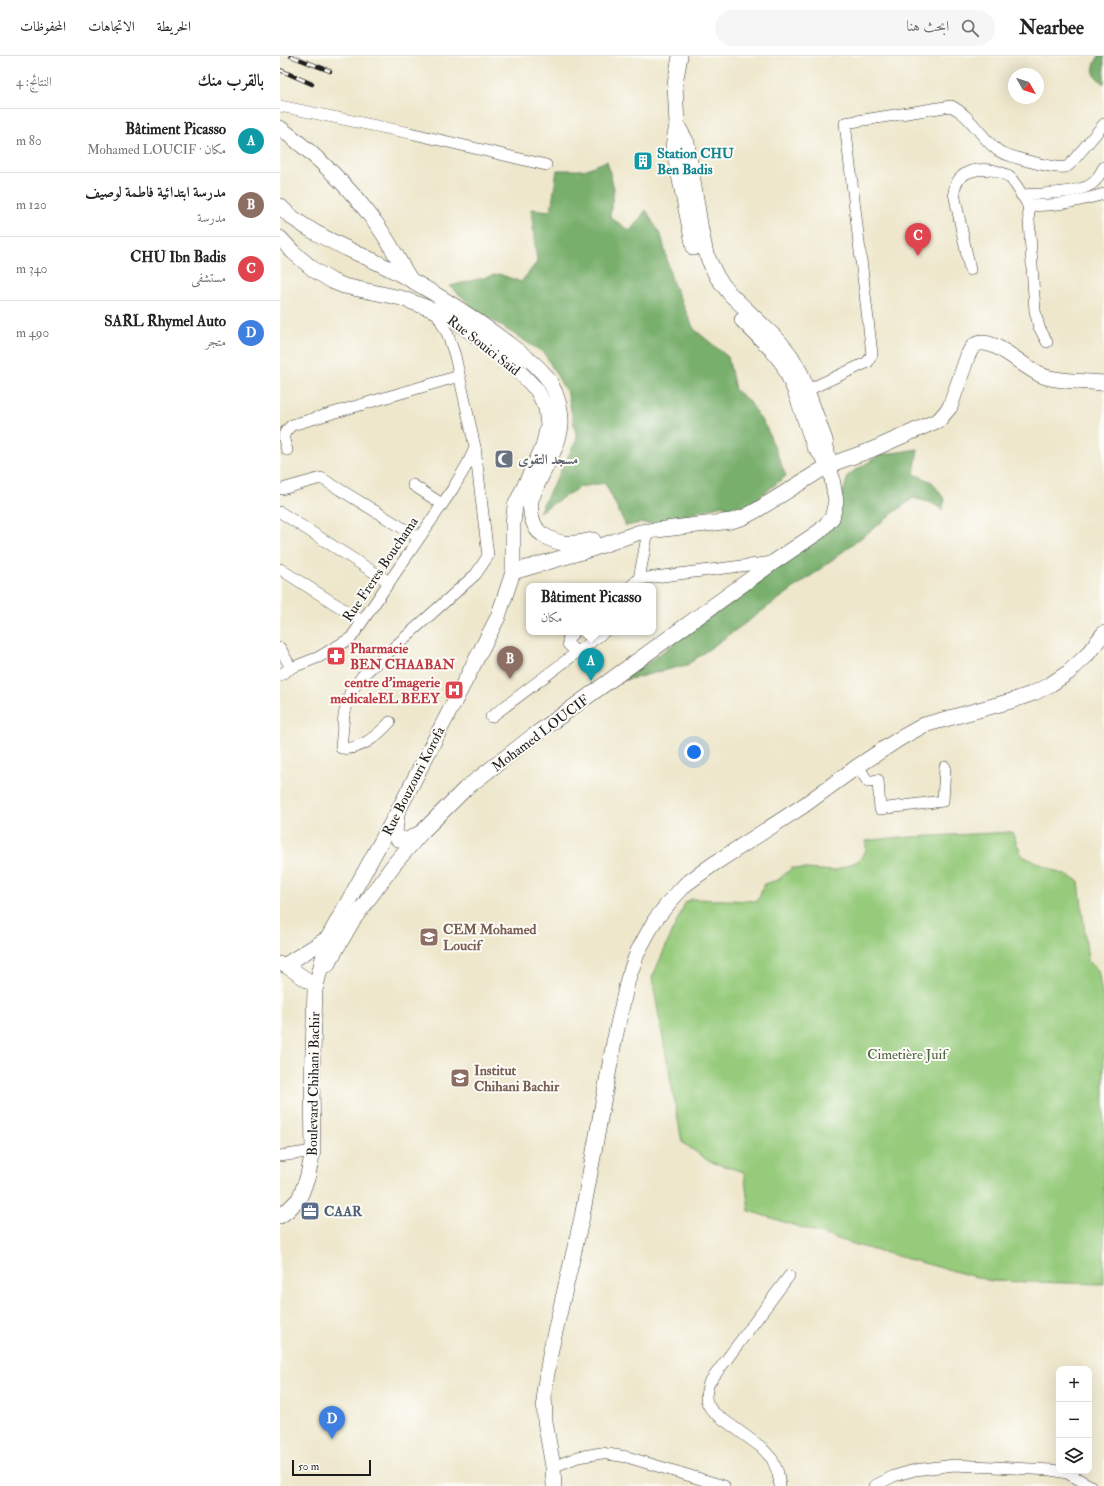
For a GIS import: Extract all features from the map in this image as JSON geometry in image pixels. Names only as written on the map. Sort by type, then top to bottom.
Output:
[{"type":"main road","name":"Mohamed LOUCIF","points":[[315,988],[353,920],[395,863],[422,832],[464,789],[533,736],[774,562],[820,531],[832,518],[836,501],[825,440],[798,394],[798,369],[788,352],[730,294],[722,285],[711,267],[703,241],[687,143],[677,125],[675,84],[680,56]]},
{"type":"main road","points":[[280,128],[328,167],[351,193],[375,222],[410,279]]},
{"type":"main road","points":[[280,206],[297,221],[332,241],[410,279],[493,332],[536,365],[550,382],[559,403],[561,426],[555,447],[530,502],[532,521],[538,532],[552,541],[570,544],[644,531],[731,521],[744,517],[829,465],[871,450],[939,420],[950,407],[968,355],[976,344],[989,344],[997,347],[1029,369],[1045,377],[1104,383]]},
{"type":"main road","name":"Rue Souici Saïd","points":[[280,238],[286,251],[332,281],[344,286],[401,298],[450,316],[513,366],[537,390],[546,408],[548,426],[543,447],[515,506],[513,524]]},
{"type":"main road","points":[[401,298],[410,279]]},
{"type":"main road","name":"Rue Bouzouri Korofa","points":[[315,988],[328,938],[398,811],[498,617],[513,572],[513,524]]},
{"type":"main road","points":[[513,572],[592,549],[644,531]]},
{"type":"main road","points":[[554,1486],[553,1467],[545,1421],[544,1392],[551,1349],[582,1217],[614,1042],[628,979],[638,951],[655,920],[686,884],[712,865],[803,806],[858,766],[899,739],[924,725],[1034,693],[1069,672],[1086,656],[1104,633]]},
{"type":"main road","points":[[398,811],[395,832],[398,839],[407,840],[422,832]]},
{"type":"main road","points":[[315,988],[282,964],[328,938]]},
{"type":"main road","name":"Boulevard Chihani Bachir","points":[[280,1216],[288,1211],[299,1199],[307,1180],[313,1151],[312,1084],[315,988]]},
{"type":"street","points":[[280,106],[410,133],[546,165]]},
{"type":"street","points":[[798,394],[868,362],[872,354],[845,123],[951,106],[960,110],[996,149],[1005,154],[1057,168],[1067,167],[1104,124]]},
{"type":"street","points":[[1021,195],[1082,189],[1093,184],[1104,167]]},
{"type":"street","points":[[970,270],[954,193],[954,185],[959,178],[970,171],[983,169],[999,171],[1010,177],[1028,205],[1035,311],[1038,327],[1047,342]]},
{"type":"street","points":[[1028,205],[1040,206],[1068,204],[1104,194]]},
{"type":"street","points":[[390,722],[370,741],[350,749],[341,748],[344,715],[350,693],[363,675],[476,574],[488,556],[475,447],[448,335],[436,311]]},
{"type":"street","points":[[286,450],[283,437],[285,431],[292,425],[459,376]]},
{"type":"street","name":"Rue Freres Bouchama","points":[[280,675],[291,668],[319,657],[351,638],[442,504],[468,463],[475,447]]},
{"type":"street","points":[[281,488],[321,478],[419,538]]},
{"type":"street","points":[[413,485],[442,504]]},
{"type":"street","points":[[280,512],[389,582]]},
{"type":"street","points":[[644,531],[635,583],[774,562]]},
{"type":"street","points":[[280,569],[362,621]]},
{"type":"street","points":[[571,635],[568,639],[568,644],[576,653]]},
{"type":"street","points":[[491,718],[600,635]]},
{"type":"street","points":[[280,648],[291,668]]},
{"type":"street","points":[[858,766],[868,782],[878,780],[880,809],[943,801],[945,767]]},
{"type":"street","points":[[280,1156],[313,1151]]},
{"type":"street","points":[[780,1486],[778,1473],[772,1459],[761,1447],[713,1412],[706,1404],[706,1393],[710,1383],[789,1276]]},
{"type":"street","points":[[553,1467],[578,1457],[601,1453],[627,1457],[724,1486]]},
{"type":"street","points":[[874,1486],[894,1476],[915,1470],[954,1465],[1052,1470],[1067,1473],[1092,1486]]},
{"type":"green space","points":[[1099,56],[1104,56],[1104,84],[1097,78],[1093,68]]},
{"type":"green space","points":[[607,161],[614,189],[610,217],[630,231],[646,210],[662,238],[672,281],[694,329],[728,357],[735,390],[749,401],[767,429],[786,476],[756,500],[734,512],[722,505],[657,524],[641,523],[626,526],[605,483],[580,487],[539,512],[577,439],[568,395],[544,353],[476,310],[450,286],[499,274],[521,282],[537,262],[531,209],[551,211],[557,170],[584,170]]},
{"type":"green space","points":[[918,449],[914,474],[932,482],[945,500],[942,510],[932,503],[913,498],[815,573],[687,665],[622,681],[760,581],[835,522],[848,475],[880,455]]},
{"type":"green space","name":"Cimetière Juif","points":[[1012,832],[1022,856],[1079,881],[1088,961],[1098,970],[1104,1006],[1104,1284],[991,1281],[863,1247],[749,1211],[744,1172],[710,1162],[682,1142],[652,978],[685,903],[691,899],[758,901],[764,884],[778,880],[792,868],[834,871],[858,861],[866,850],[866,841],[892,838]]},
{"type":"railway","points":[[291,56],[330,71]]},
{"type":"railway","points":[[280,70],[312,84]]},
{"type":"place","name":"Station CHU Ben Badis","points":[[643,161]]},
{"type":"place","name":"CHU Ibn Badis","points":[[918,256]]},
{"type":"place","name":"مسجد التقوى","points":[[504,459]]},
{"type":"place","name":"Pharmacie BEN CHAABAN","points":[[336,656]]},
{"type":"place","name":"مدرسة ابتدائية فاطمة لوصيف","points":[[510,679]]},
{"type":"place","name":"Bâtiment Picasso","points":[[591,681]]},
{"type":"place","name":"centre d'imagerie medicaleEL BEEY","points":[[454,690]]},
{"type":"place","name":"CEM Mohamed Loucif","points":[[429,937]]},
{"type":"place","name":"Institut Chihani Bachir","points":[[460,1078]]},
{"type":"place","name":"CAAR","points":[[310,1211]]},
{"type":"place","name":"SARL Rhymel Auto","points":[[332,1439]]}]
